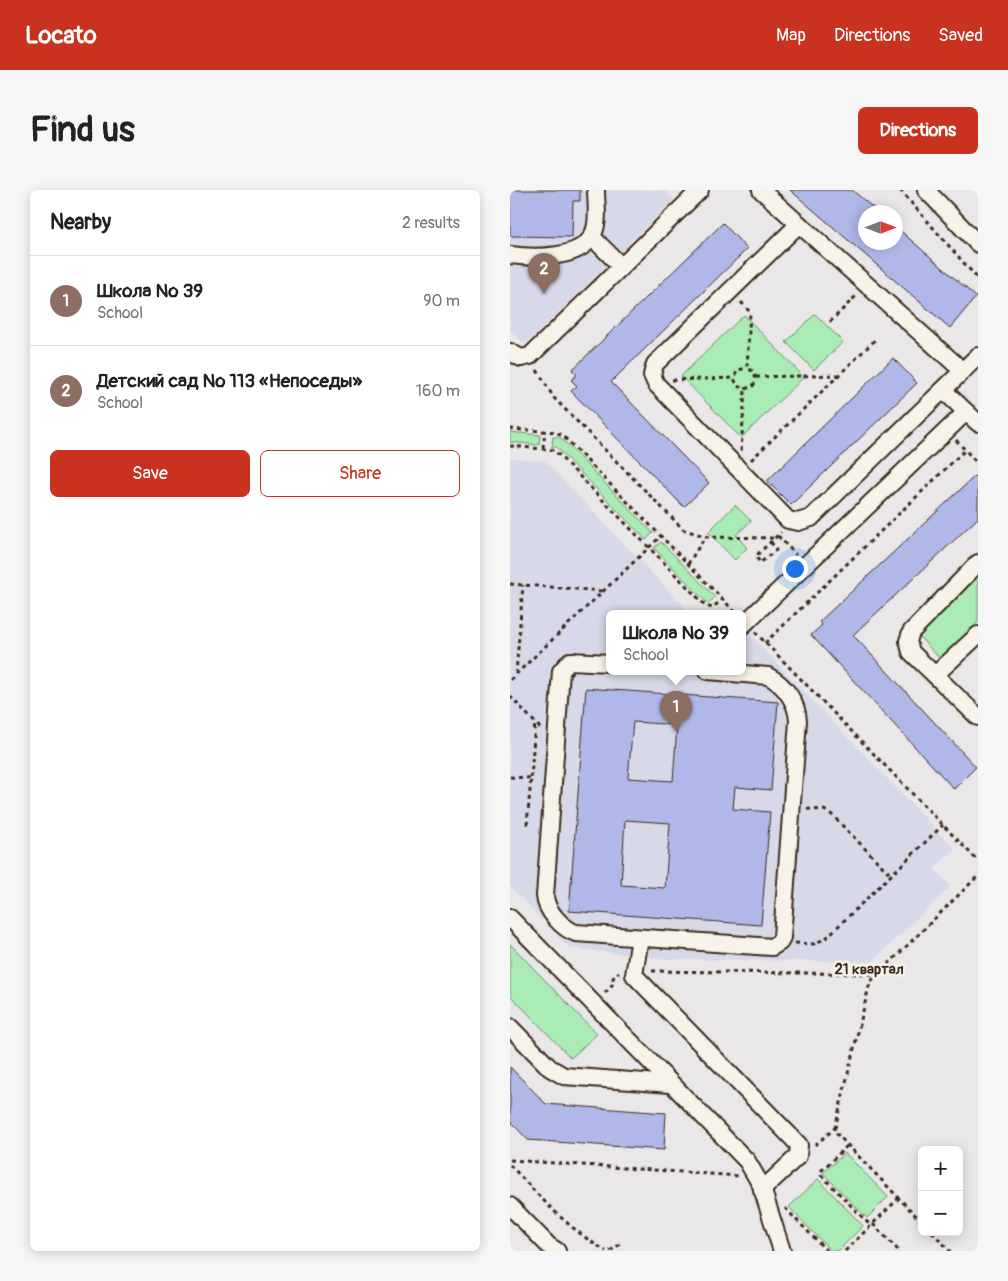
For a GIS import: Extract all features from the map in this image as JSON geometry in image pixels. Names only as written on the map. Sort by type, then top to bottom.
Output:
[{"type":"street","points":[[510,254],[564,255],[573,251],[592,236],[595,229],[596,190]]},
{"type":"street","points":[[510,352],[521,358],[530,356],[700,190]]},
{"type":"street","points":[[761,190],[963,371]]},
{"type":"street","points":[[926,190],[978,244]]},
{"type":"street","points":[[799,224],[655,364],[652,371],[654,380],[783,516],[792,521],[805,521],[811,518],[978,356]]},
{"type":"street","points":[[592,236],[622,267]]},
{"type":"street","points":[[746,617],[806,566],[947,430],[972,417],[943,390]]},
{"type":"street","points":[[978,563],[909,636],[911,652],[978,717]]},
{"type":"street","points":[[935,675],[978,635]]},
{"type":"street","points":[[606,664],[570,661],[564,666],[556,744],[546,904],[566,928],[572,932],[766,948],[780,942],[798,721],[794,702],[776,681],[768,676],[746,674]]},
{"type":"street","points":[[510,918],[747,1161],[762,1185],[782,1251]]},
{"type":"street","points":[[640,938],[633,970],[636,976],[797,1142],[800,1148],[798,1156],[762,1185]]},
{"type":"street","points":[[510,1027],[550,1068],[559,1074],[570,1077],[671,1084]]},
{"type":"street","points":[[510,1206],[549,1246],[557,1251]]},
{"type":"path","points":[[900,190],[978,279]]},
{"type":"path","points":[[830,322],[867,285]]},
{"type":"path","points":[[730,290],[750,312],[747,368]]},
{"type":"path","points":[[740,471],[875,340]]},
{"type":"path","points":[[530,356],[546,387],[561,405],[678,525],[688,532],[705,537],[776,537],[806,566]]},
{"type":"path","points":[[745,390],[737,386],[734,378],[738,370],[747,368],[756,377]]},
{"type":"path","points":[[756,377],[839,375]]},
{"type":"path","points":[[745,390],[753,386],[756,377]]},
{"type":"path","points":[[654,380],[734,378]]},
{"type":"path","points":[[740,471],[745,390]]},
{"type":"path","points":[[510,429],[558,433],[564,436],[732,610]]},
{"type":"path","points":[[947,430],[978,464]]},
{"type":"path","points":[[543,448],[545,432]]},
{"type":"path","points":[[510,446],[543,448],[555,451],[706,606],[712,608],[723,599]]},
{"type":"path","points":[[765,643],[965,450]]},
{"type":"path","points":[[771,542],[776,549],[760,563],[756,557],[762,550],[792,521]]},
{"type":"path","points":[[510,680],[661,536]]},
{"type":"path","points":[[688,564],[705,537]]},
{"type":"path","points":[[762,550],[769,556]]},
{"type":"path","points":[[510,584],[602,592]]},
{"type":"path","points":[[516,675],[523,585]]},
{"type":"path","points":[[746,626],[978,861]]},
{"type":"path","points":[[510,696],[556,744]]},
{"type":"path","points":[[527,825],[535,722]]},
{"type":"path","points":[[510,777],[531,778]]},
{"type":"path","points":[[791,808],[828,812],[891,875]]},
{"type":"path","points":[[780,942],[808,944],[823,940],[943,825]]},
{"type":"path","points":[[918,1218],[837,1134],[836,1128],[868,986],[876,974],[978,876]]},
{"type":"path","points":[[594,1004],[611,987],[612,978],[619,972],[633,970],[876,974]]},
{"type":"path","points":[[800,1148],[814,1145],[836,1128]]},
{"type":"path","points":[[848,1145],[821,1172],[821,1175],[899,1251]]},
{"type":"path","points":[[510,1160],[762,1185],[827,1251]]},
{"type":"path","points":[[510,1165],[564,1222],[587,1240],[606,1251]]},
{"type":"path","points":[[845,1251],[899,1198]]},
{"type":"path","points":[[936,1236],[950,1251]]},
{"type":"path","points":[[610,1251],[622,1243]]},
{"type":"shaded area","points":[[510,190],[664,190],[674,200],[525,345],[510,329]]},
{"type":"shaded area","points":[[510,458],[545,461],[687,610],[606,610],[606,675],[746,675],[746,631],[955,849],[934,869],[951,886],[872,962],[666,959],[569,948],[510,886]]},
{"type":"green space","points":[[815,314],[843,342],[814,370],[786,342]]},
{"type":"green space","points":[[744,315],[804,377],[741,438],[681,376]]},
{"type":"green space","points":[[510,432],[540,435],[539,445],[510,442]]},
{"type":"green space","points":[[553,437],[560,437],[653,533],[646,540],[556,447],[552,447]]},
{"type":"green space","points":[[735,505],[751,521],[736,535],[747,548],[735,560],[708,532]]},
{"type":"green space","points":[[661,542],[715,597],[708,604],[654,548]]},
{"type":"green space","points":[[974,577],[978,582],[978,622],[940,659],[916,633]]},
{"type":"green space","points":[[510,944],[597,1034],[571,1058],[510,995]]},
{"type":"green space","points":[[845,1153],[888,1197],[867,1218],[823,1173]]},
{"type":"green space","points":[[818,1179],[863,1226],[838,1251],[831,1251],[789,1207]]},
{"type":"building","points":[[510,190],[580,190],[580,201],[573,201],[572,237],[510,236]]},
{"type":"building","points":[[790,190],[852,190],[870,205],[858,205],[858,249]]},
{"type":"building","points":[[723,223],[747,249],[611,382],[709,483],[684,507],[571,391],[577,386],[571,380],[577,375],[572,370]]},
{"type":"building","points":[[903,233],[976,297],[950,328],[860,250],[903,250]]},
{"type":"building","points":[[893,358],[917,383],[791,505],[767,481]]},
{"type":"building","points":[[976,475],[978,477],[978,518],[853,635],[976,767],[954,789],[811,635],[822,625],[819,622]]},
{"type":"building","points":[[586,688],[778,702],[771,790],[735,787],[733,809],[770,812],[761,925],[569,911]],"holes":[[[633,722],[677,725],[673,781],[628,778]],[[625,820],[670,823],[665,888],[621,885]]]},
{"type":"building","points":[[510,1067],[546,1104],[666,1113],[664,1150],[528,1140],[510,1121]]},
{"type":"place","name":"Детский сад № 113 «Непоседы»","points":[[544,294]]},
{"type":"place","name":"Школа № 39","points":[[676,732]]},
{"type":"district","name":"21 квартал","points":[[869,969]]}]
